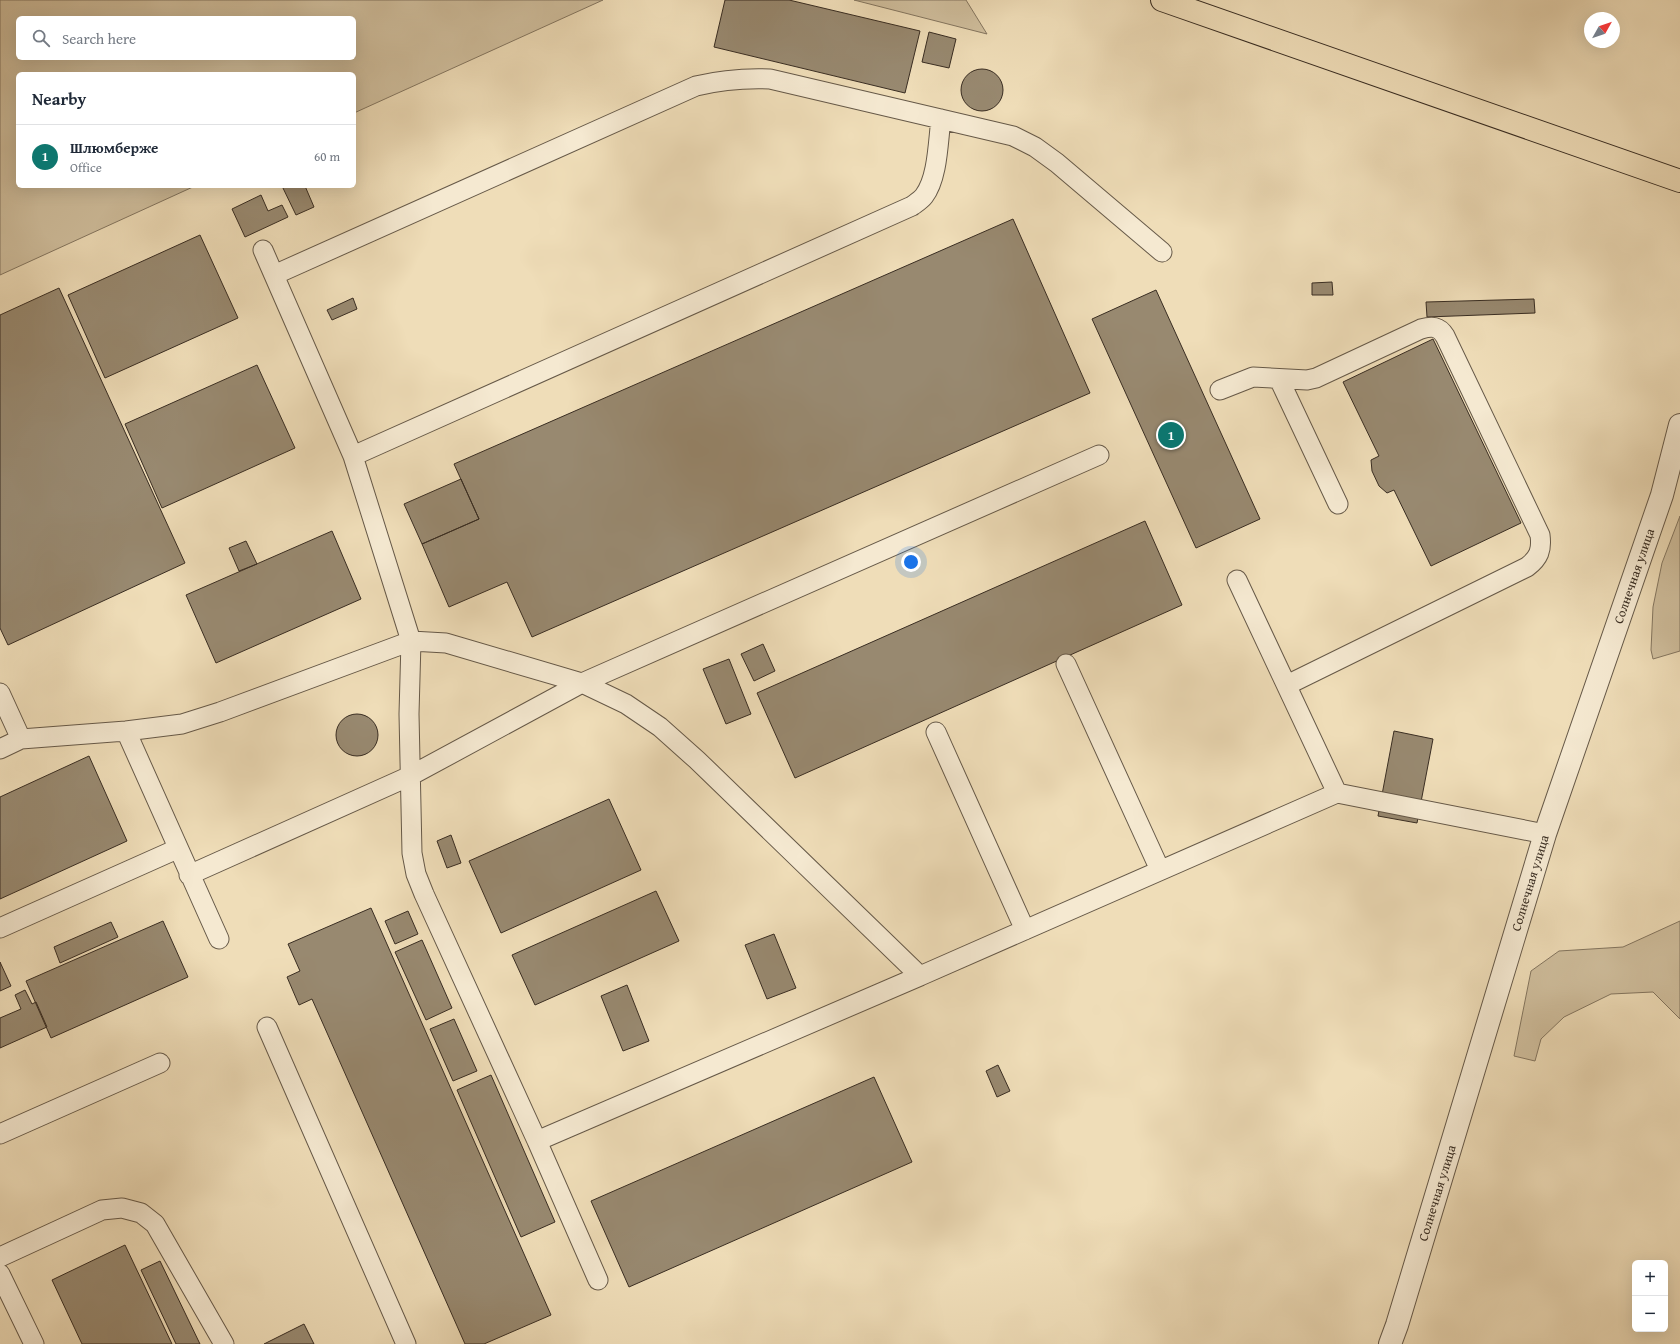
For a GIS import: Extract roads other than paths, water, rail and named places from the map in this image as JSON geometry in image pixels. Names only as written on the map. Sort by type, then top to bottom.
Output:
[{"type":"main road","points":[[1162,0],[1680,181]]},
{"type":"street","name":"Солнечная улица","points":[[1390,1344],[1545,834],[1662,495],[1680,425]]},
{"type":"lane","points":[[274,275],[696,86],[717,81],[744,78],[770,79],[1013,136],[1035,147],[1057,163],[1162,252]]},
{"type":"lane","points":[[353,456],[912,206],[924,196],[930,186],[934,174],[941,119]]},
{"type":"lane","points":[[263,250],[353,456],[411,641],[409,714],[410,776],[412,853],[416,874],[598,1280]]},
{"type":"lane","points":[[1220,390],[1253,377],[1307,380],[1316,378],[1421,329],[1432,327],[1442,330],[1540,535],[1541,544],[1535,561],[1527,567],[1287,685]]},
{"type":"lane","points":[[1279,379],[1338,504]]},
{"type":"lane","points":[[189,875],[410,776],[582,683],[1099,455]]},
{"type":"lane","points":[[1237,580],[1337,793]]},
{"type":"lane","points":[[0,749],[21,740],[126,732],[182,724],[220,712],[411,641],[446,642],[582,683],[626,704],[660,727],[697,760],[920,976]]},
{"type":"lane","points":[[1066,664],[1160,870]]},
{"type":"lane","points":[[0,693],[21,740]]},
{"type":"lane","points":[[126,732],[177,849],[219,939]]},
{"type":"lane","points":[[936,732],[1025,930]]},
{"type":"lane","points":[[537,1141],[920,976],[1337,793],[1545,834]]},
{"type":"lane","points":[[0,928],[177,849]]},
{"type":"lane","points":[[267,1028],[406,1344]]},
{"type":"lane","points":[[0,1134],[160,1063]]},
{"type":"lane","points":[[0,1257],[102,1210],[122,1208],[141,1213],[155,1224],[224,1344]]},
{"type":"lane","points":[[0,1274],[34,1344]]},
{"type":"place","name":"Шлюмберже","points":[[1171,435]]}]
